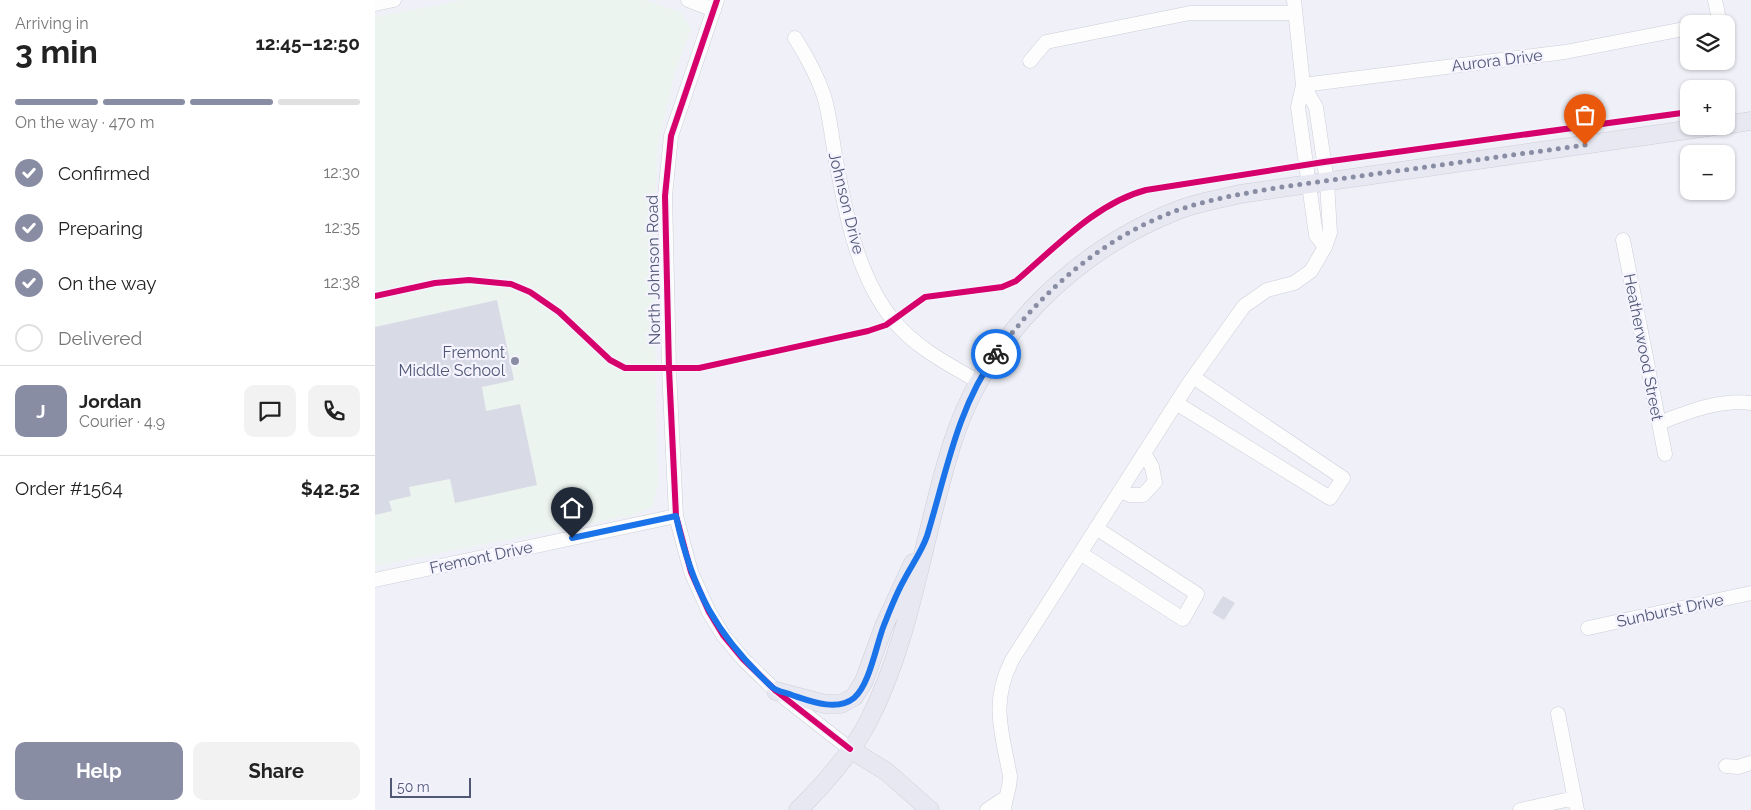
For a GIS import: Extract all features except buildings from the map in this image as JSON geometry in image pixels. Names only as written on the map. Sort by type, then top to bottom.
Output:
[{"type":"main road","points":[[1735,124],[1751,121]]},
{"type":"main road","points":[[798,810],[850,749],[867,723],[891,668],[953,442],[966,408],[979,382],[1010,335],[1053,288],[1076,268],[1125,236],[1153,221],[1198,204],[1239,194],[1680,131]]},
{"type":"main road","points":[[776,691],[825,704],[841,704],[854,697],[866,676],[883,626],[902,582],[926,539]]},
{"type":"main road","name":"North Johnson Road","points":[[850,749],[887,772],[930,810]]},
{"type":"street","points":[[375,4],[394,0]]},
{"type":"street","points":[[688,0],[715,5]]},
{"type":"street","points":[[1715,0],[1717,15]]},
{"type":"street","name":"North Johnson Road","points":[[715,5],[671,136],[665,196],[669,369],[676,516],[691,572],[709,612],[733,648],[776,691],[850,749]]},
{"type":"street","points":[[1030,61],[1046,42],[1190,13],[1295,7],[1303,85],[1298,107],[1316,235],[1325,247]]},
{"type":"street","name":"Aurora Drive","points":[[1303,85],[1565,52],[1680,30]]},
{"type":"street","name":"Johnson Drive","points":[[795,38],[809,60],[824,98],[841,185],[855,243],[872,287],[893,320],[914,342],[938,359],[979,382]]},
{"type":"street","points":[[987,810],[1005,804],[1009,792],[1010,776],[998,705],[1004,676],[1176,403],[1244,306],[1267,290],[1294,283],[1311,271],[1325,247],[1330,233],[1327,182],[1316,107],[1303,85]]},
{"type":"street","name":"Heatherwood Street","points":[[1623,240],[1665,454]]},
{"type":"street","points":[[1176,403],[1330,498],[1343,478],[1193,377]]},
{"type":"street","points":[[1659,423],[1689,411],[1736,401],[1751,403]]},
{"type":"street","points":[[1120,491],[1130,495],[1143,495],[1155,482],[1152,467],[1144,454]]},
{"type":"street","name":"Fremont Drive","points":[[375,580],[676,516]]},
{"type":"street","points":[[1080,553],[1183,619],[1197,594],[1096,528]]},
{"type":"street","name":"Sunburst Drive","points":[[1589,628],[1751,593]]},
{"type":"street","points":[[1520,810],[1576,804],[1558,714]]},
{"type":"street","points":[[1726,766],[1738,767],[1751,763]]},
{"type":"shaded area","name":"Fremont Middle School","points":[[463,0],[645,0],[681,12],[691,29],[676,69],[658,144],[653,237],[658,484],[653,506],[633,515],[375,566],[375,17]]},
{"type":"cycle path","points":[[717,0],[671,136],[665,196],[669,369],[676,516],[691,572],[709,612],[723,635],[743,659],[776,691],[850,749]]},
{"type":"cycle path","points":[[375,296],[435,283],[469,280],[511,284],[530,292],[559,312],[610,360],[625,368],[699,368],[868,331],[886,325],[925,297],[1002,287],[1016,281],[1061,241],[1093,216],[1128,196],[1146,190],[1324,162],[1680,113]]},
{"type":"way so far","points":[[996,354],[1031,311],[1076,268],[1125,236],[1153,221],[1183,209],[1239,194],[1281,187],[1585,145]]},
{"type":"place","name":"Fremont Middle School","points":[[515,361]]},
{"type":"route","points":[[572,538],[676,516],[682,544],[700,593],[723,635],[743,659],[776,691],[825,704],[841,704],[848,701],[854,697],[864,681],[883,626],[902,582],[926,539],[953,442],[966,408],[996,354]]}]
